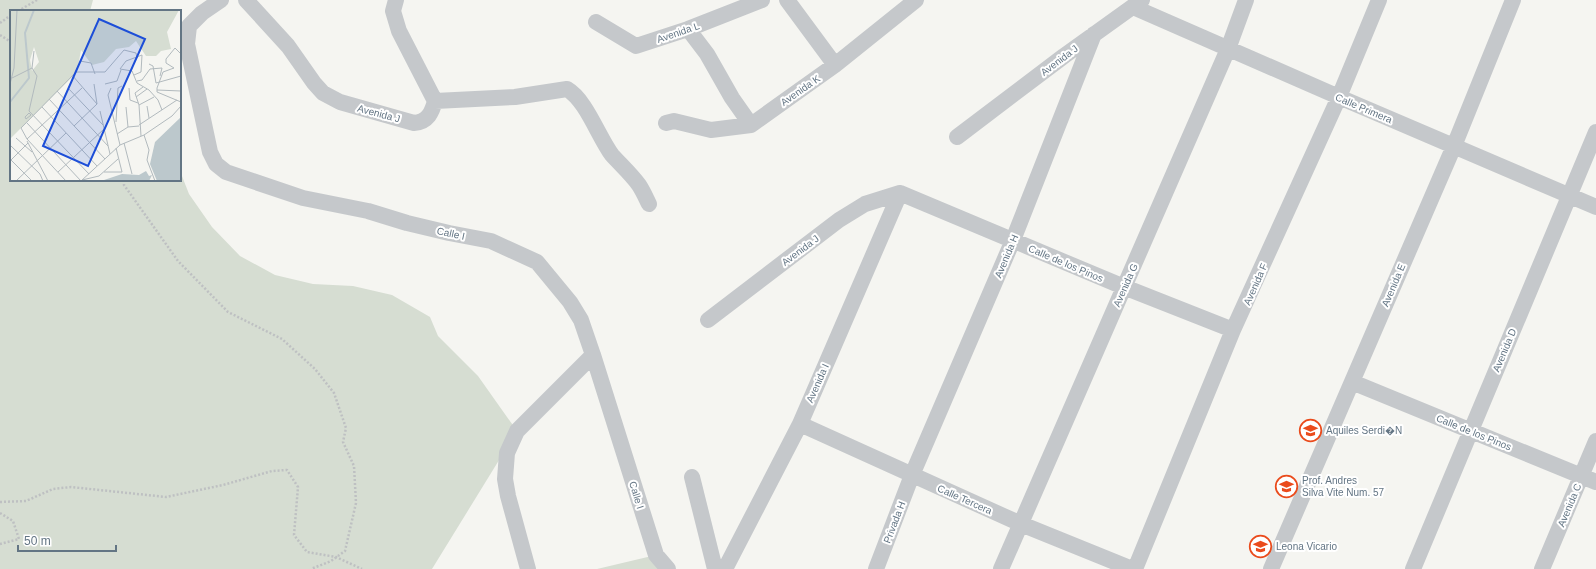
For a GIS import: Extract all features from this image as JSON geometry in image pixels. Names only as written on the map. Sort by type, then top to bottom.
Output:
[{"type":"street","name":"Calle I","points":[[220,0],[202,13],[189,26],[187,44],[210,152],[216,164],[226,172],[286,193],[303,198],[368,211],[442,232],[491,241],[536,262],[570,302],[581,320],[656,555],[668,569]]},
{"type":"street","name":"Avenida J","points":[[246,0],[288,46],[323,93],[340,102],[414,123],[420,122],[431,114],[435,101]]},
{"type":"street","points":[[396,0],[393,11],[399,31],[435,101],[515,97],[567,89],[574,93],[583,105],[600,136],[612,154],[640,187],[649,204]]},
{"type":"street","name":"Avenida L","points":[[596,22],[636,46],[688,29],[762,0]]},
{"type":"street","points":[[787,0],[835,65]]},
{"type":"street","name":"Avenida K","points":[[666,123],[674,121],[711,130],[751,124],[835,65],[916,0]]},
{"type":"street","name":"Avenida G","points":[[1001,569],[1228,49],[1246,0]]},
{"type":"street","name":"Avenida F","points":[[1134,569],[1233,330],[1339,97],[1379,0]]},
{"type":"street","name":"Avenida E","points":[[1271,569],[1454,146],[1513,0]]},
{"type":"street","name":"Avenida J","points":[[958,136],[1137,3]]},
{"type":"street","name":"Calle Primera","points":[[1137,3],[1228,49],[1596,207]]},
{"type":"street","points":[[688,29],[707,54],[732,98],[751,124]]},
{"type":"street","name":"Avenida H","points":[[912,475],[1013,240],[1094,34]]},
{"type":"street","name":"Avenida D","points":[[1413,569],[1596,132]]},
{"type":"street","name":"Avenida J","points":[[708,320],[839,220],[865,204],[900,194]]},
{"type":"street","name":"Calle de los Pinos","points":[[900,194],[1013,240],[1124,288],[1233,330]]},
{"type":"street","name":"Avenida I","points":[[725,569],[800,424],[900,194]]},
{"type":"street","points":[[528,569],[508,496],[505,479],[507,453],[517,431],[593,355]]},
{"type":"street","name":"Calle de los Pinos","points":[[1352,382],[1596,482]]},
{"type":"street","name":"Calle Tercera","points":[[800,424],[1021,524],[1134,569]]},
{"type":"street","name":"Avenida C","points":[[1542,569],[1596,441]]},
{"type":"street","name":"Privada H","points":[[876,569],[912,475]]},
{"type":"street","points":[[692,478],[715,569]]},
{"type":"path","points":[[20,10],[37,0]]},
{"type":"path","points":[[0,23],[10,17]]},
{"type":"path","points":[[0,35],[10,41]]},
{"type":"path","points":[[124,181],[124,186],[178,261],[228,312],[282,340],[315,369],[334,393],[346,428],[343,442],[354,466],[356,503],[346,551],[311,569]]},
{"type":"path","points":[[0,502],[26,501],[53,489],[71,487],[166,497],[223,485],[272,471],[287,470],[298,487],[294,535],[307,552],[336,557],[362,569]]},
{"type":"path","points":[[0,513],[13,521],[19,539],[0,544]]},
{"type":"shaded area","points":[[0,0],[93,0],[90,10],[10,10],[10,181],[181,181],[181,174],[189,194],[212,227],[240,256],[275,275],[313,284],[353,286],[392,295],[430,317],[438,336],[478,376],[517,431],[432,569],[0,569]]},
{"type":"shaded area","points":[[656,555],[668,569],[597,569]]},
{"type":"place","name":"Aquiles Serdi�N","points":[[1311,430]]},
{"type":"place","name":"Prof. Andres Silva Vite Num. 57","points":[[1287,486]]},
{"type":"place","name":"Leona Vicario","points":[[1261,546]]}]
